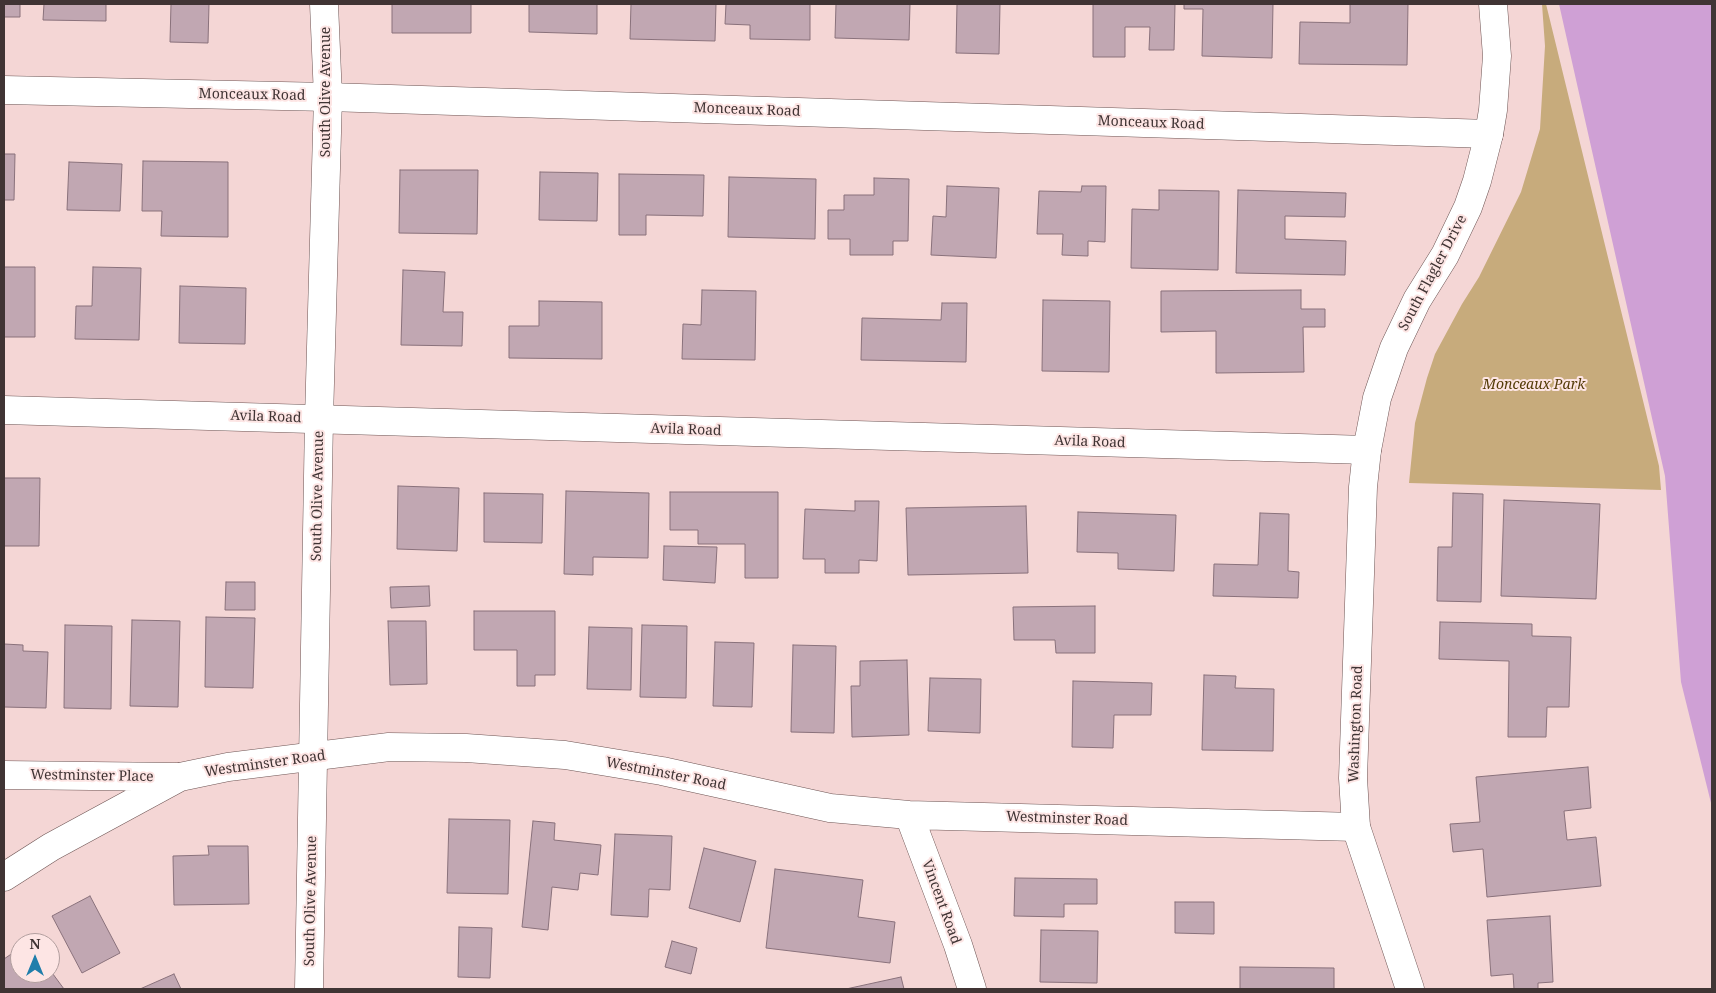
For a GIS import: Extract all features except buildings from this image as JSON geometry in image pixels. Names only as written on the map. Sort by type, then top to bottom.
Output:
[{"type":"street","name":"South Olive Avenue","points":[[309,989],[319,419],[328,97],[324,4]]},
{"type":"street","name":"South Flagler Drive","points":[[1368,450],[1377,398],[1394,348],[1417,300],[1445,255],[1468,207],[1477,181],[1493,110],[1497,56],[1493,4]]},
{"type":"street","name":"Monceaux Road","points":[[4,90],[328,97],[1489,134]]},
{"type":"street","name":"Avila Road","points":[[4,410],[1368,450]]},
{"type":"street","name":"Washington Road","points":[[1368,450],[1363,487],[1353,778],[1356,827],[1410,989]]},
{"type":"street","name":"Westminster Road","points":[[4,876],[51,847],[180,777],[228,767],[389,747],[466,748],[565,755],[662,771],[830,808],[909,815],[1356,827]]},
{"type":"street","name":"Westminster Place","points":[[4,775],[180,777]]},
{"type":"street","name":"Vincent Road","points":[[909,815],[958,945],[972,989]]},
{"type":"green space","name":"Monceaux Park","points":[[1542,4],[1546,4],[1659,466],[1661,490],[1409,483],[1415,423],[1435,354],[1479,277],[1521,192],[1540,129],[1545,46]]},
{"type":"shaded area","points":[[1559,4],[1712,4],[1712,807],[1681,682],[1665,476]]}]
